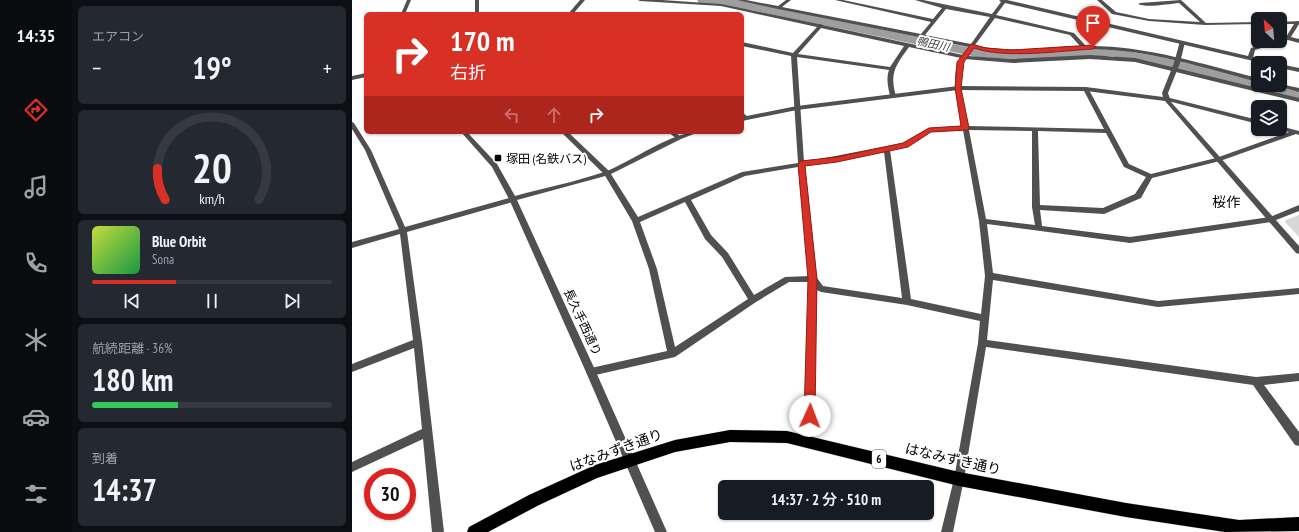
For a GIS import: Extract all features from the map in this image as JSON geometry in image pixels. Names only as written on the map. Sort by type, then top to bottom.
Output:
[{"type":"main road","name":"はなみずき通り","points":[[474,532],[534,500],[595,472],[675,446],[730,436],[787,436],[959,479],[1126,510],[1239,527],[1299,524]]},
{"type":"street","points":[[404,12],[409,0]]},
{"type":"street","points":[[477,0],[477,12]]},
{"type":"street","points":[[572,12],[583,0]]},
{"type":"street","points":[[640,0],[721,5],[964,56],[1013,61],[1103,57],[1176,65],[1251,79]]},
{"type":"street","points":[[739,0],[973,46],[986,50],[1012,51],[1084,47],[1130,51],[1299,100]]},
{"type":"street","points":[[778,8],[790,0]]},
{"type":"street","points":[[837,0],[933,21]]},
{"type":"street","points":[[916,0],[1072,34],[1084,47]]},
{"type":"street","points":[[947,532],[959,479],[982,343],[989,276],[983,221],[958,88],[960,62],[973,46],[1003,0],[1250,58],[1253,50],[1259,48]]},
{"type":"street","points":[[1099,0],[1114,14],[1147,15],[1205,24],[1251,23]]},
{"type":"street","points":[[1140,2],[1151,4],[1179,1],[1205,24]]},
{"type":"street","points":[[1140,2],[1147,15]]},
{"type":"street","points":[[922,36],[945,7]]},
{"type":"street","points":[[1287,23],[1298,23]]},
{"type":"street","points":[[1298,23],[1288,38],[1299,41]]},
{"type":"street","points":[[808,441],[813,279],[801,164],[794,55],[820,26]]},
{"type":"street","points":[[1182,42],[1166,93],[1166,99],[1299,251]]},
{"type":"street","points":[[893,96],[890,87],[890,69],[908,44]]},
{"type":"street","points":[[744,45],[794,55],[890,69]]},
{"type":"street","points":[[1287,67],[1299,70]]},
{"type":"street","points":[[352,78],[364,75]]},
{"type":"street","points":[[1287,87],[1299,90]]},
{"type":"street","points":[[744,117],[797,108],[958,88],[1086,89],[1166,99],[1251,120]]},
{"type":"street","points":[[1086,89],[1126,165],[1150,176],[1218,160],[1297,133]]},
{"type":"street","points":[[352,124],[368,150],[403,230],[418,342],[438,532]]},
{"type":"street","points":[[636,221],[744,174],[837,159],[905,145],[929,130],[965,128],[1109,131]]},
{"type":"street","points":[[1035,130],[1036,207],[1039,229]]},
{"type":"street","points":[[1287,130],[1297,133]]},
{"type":"street","name":"長久手西通り","points":[[466,134],[495,166],[512,199],[591,372],[629,462],[661,532]]},
{"type":"street","points":[[566,134],[607,173],[636,221],[652,269],[672,354]]},
{"type":"street","points":[[674,134],[679,138]]},
{"type":"street","points":[[352,245],[607,173],[690,134]]},
{"type":"street","points":[[887,149],[907,302]]},
{"type":"street","points":[[1036,207],[1104,211],[1138,196],[1150,176]]},
{"type":"street","points":[[687,199],[708,237],[725,255],[753,300]]},
{"type":"street","points":[[983,221],[1130,240],[1271,219],[1299,208]]},
{"type":"street","points":[[989,276],[1158,304],[1299,291]]},
{"type":"street","points":[[591,372],[672,354],[753,300],[788,279],[813,279]]},
{"type":"street","points":[[813,279],[821,290],[907,302],[985,318]]},
{"type":"street","points":[[352,368],[418,342]]},
{"type":"street","points":[[982,343],[1256,381],[1299,377]]},
{"type":"street","points":[[1256,381],[1299,442]]},
{"type":"street","points":[[352,467],[427,432]]},
{"type":"shaded area","points":[[1299,215],[1299,237],[1285,222],[1286,220]]},
{"type":"waterway","name":"鴨田川","points":[[703,0],[721,1],[751,6],[977,53],[1029,56],[1111,52],[1166,62],[1299,95]]},
{"type":"place","name":"塚田 (名鉄バス)","points":[[498,158]]},
{"type":"district","name":"桜作","points":[[1226,202]]},
{"type":"route","points":[[810,416],[813,279],[801,164],[837,159],[905,145],[929,130],[965,128],[958,88],[960,62],[973,46],[986,50],[1012,51],[1093,47]]}]
